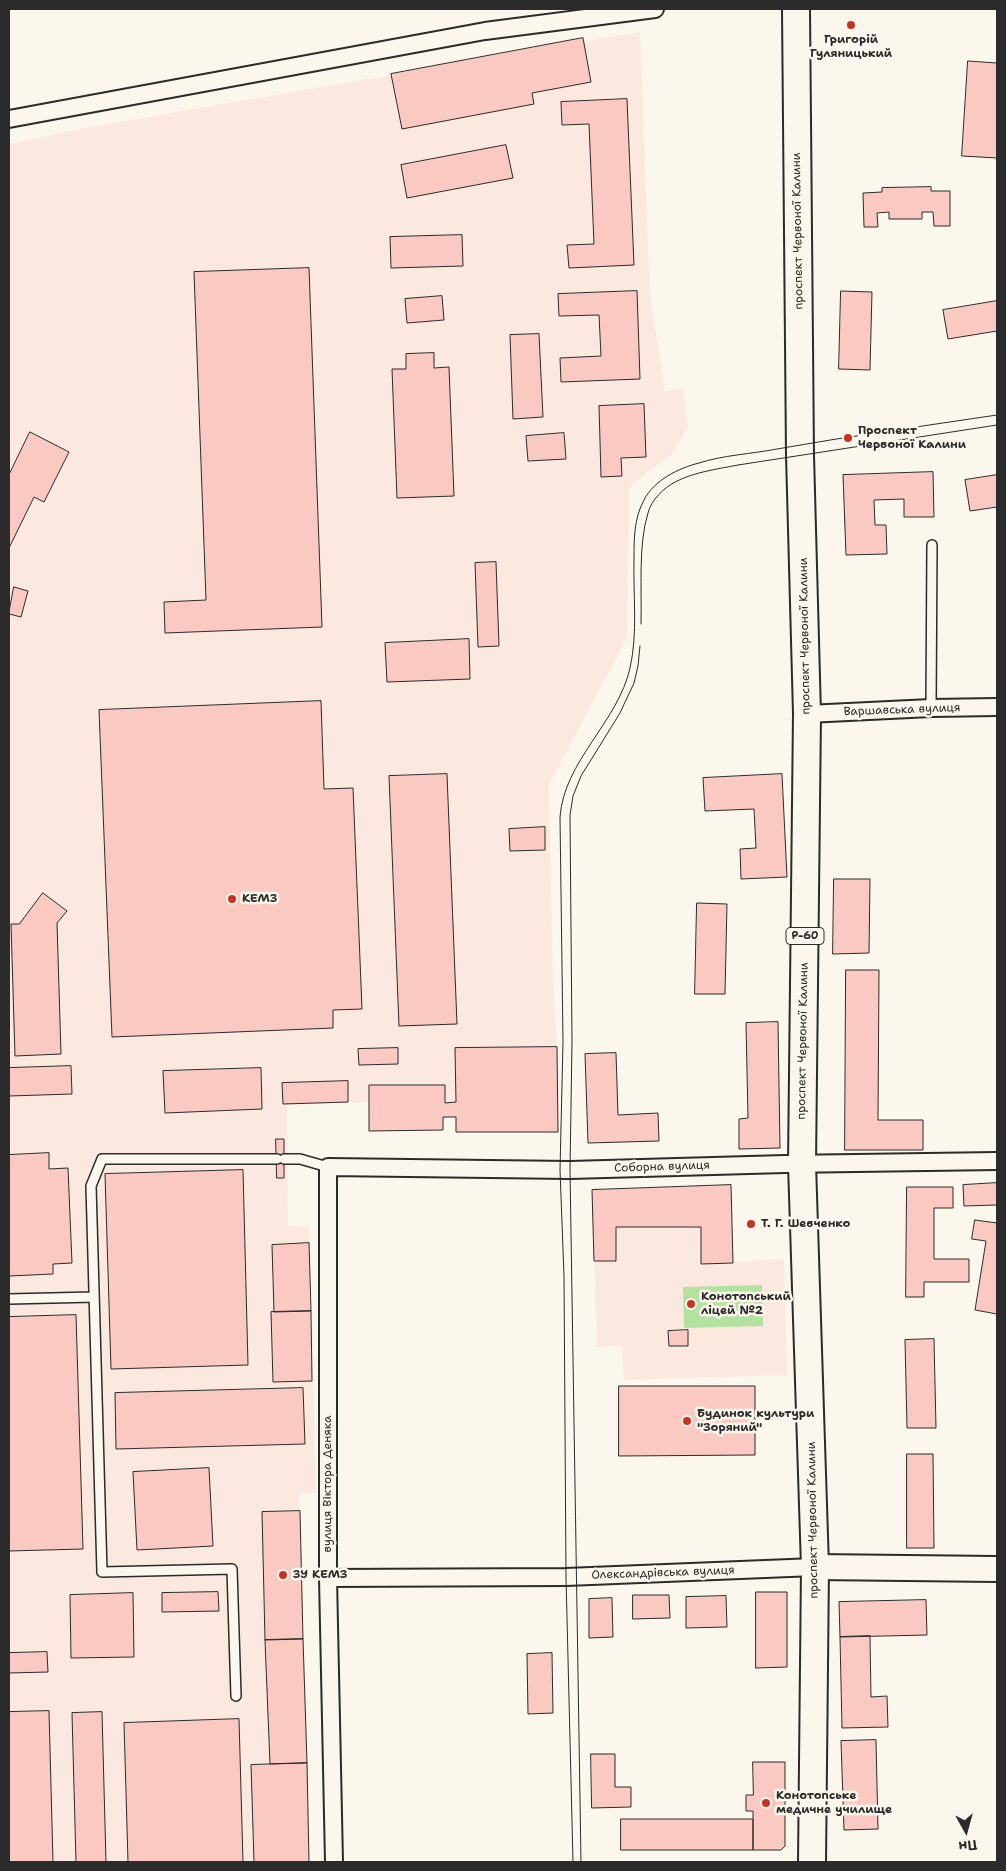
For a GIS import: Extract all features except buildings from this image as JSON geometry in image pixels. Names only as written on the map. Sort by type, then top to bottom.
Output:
[{"type":"main road","name":"проспект Червоної Калини","points":[[796,9],[800,455],[807,714],[802,1164],[815,1568],[812,1862]]},
{"type":"main road","name":"Олександрівська вулиця","points":[[815,1568],[997,1569]]},
{"type":"street","points":[[9,120],[485,31],[655,9]]},
{"type":"street","name":"Варшавська вулиця","points":[[807,714],[997,707]]},
{"type":"street","name":"Соборна вулиця","points":[[328,1167],[570,1170],[997,1161]]},
{"type":"street","name":"вулиця Віктора Деняка","points":[[328,1167],[328,1578],[334,1862]]},
{"type":"street","name":"Олександрівська вулиця","points":[[328,1578],[566,1577],[815,1568]]},
{"type":"lane","points":[[931,708],[932,545]]},
{"type":"lane","points":[[236,1696],[232,1569],[102,1572],[91,1186],[102,1159],[300,1159],[328,1167]]},
{"type":"lane","points":[[9,1299],[94,1297]]},
{"type":"shaded area","points":[[640,32],[650,294],[665,391],[683,388],[688,427],[672,454],[629,488],[627,638],[549,784],[558,1132],[456,1132],[456,1117],[443,1117],[443,1130],[369,1131],[368,1102],[287,1105],[288,1226],[309,1227],[316,1493],[299,1494],[309,1862],[9,1862],[9,144],[85,128]]},
{"type":"shaded area","name":"Конотопський ліцей №2","points":[[731,1185],[733,1262],[784,1259],[787,1375],[624,1380],[622,1346],[597,1347],[592,1190]]},
{"type":"green space","points":[[762,1285],[763,1326],[684,1328],[683,1287]]},
{"type":"tram line","points":[[573,1862],[566,1577],[564,1276],[560,1170],[563,1042],[560,817],[564,797],[571,778],[615,706],[624,688],[630,668],[635,627],[634,572],[636,521],[638,514],[644,500],[654,486],[683,468],[708,460],[997,415]]},
{"type":"tram line","points":[[641,624],[641,568],[645,526],[650,508],[655,499],[662,491],[675,482],[698,473],[738,465],[997,425]]},
{"type":"tram line","points":[[581,1862],[570,1170],[572,1041],[570,815],[573,796],[581,776],[620,713],[634,683],[640,646]]},
{"type":"place","name":"Григорій Гуляницький","points":[[851,25]]},
{"type":"place","name":"Проспект Червоної Калини","points":[[848,438]]},
{"type":"place","name":"КЕМЗ","points":[[232,899]]},
{"type":"place","name":"Т. Г. Шевченко","points":[[751,1224]]},
{"type":"place","name":"Конотопський ліцей №2","points":[[691,1304]]},
{"type":"place","name":"Будинок культури \"Зоряний\"","points":[[687,1421]]},
{"type":"place","name":"ЗУ КЕМЗ","points":[[283,1575]]},
{"type":"place","name":"Конотопське медичне училище","points":[[766,1803]]}]
